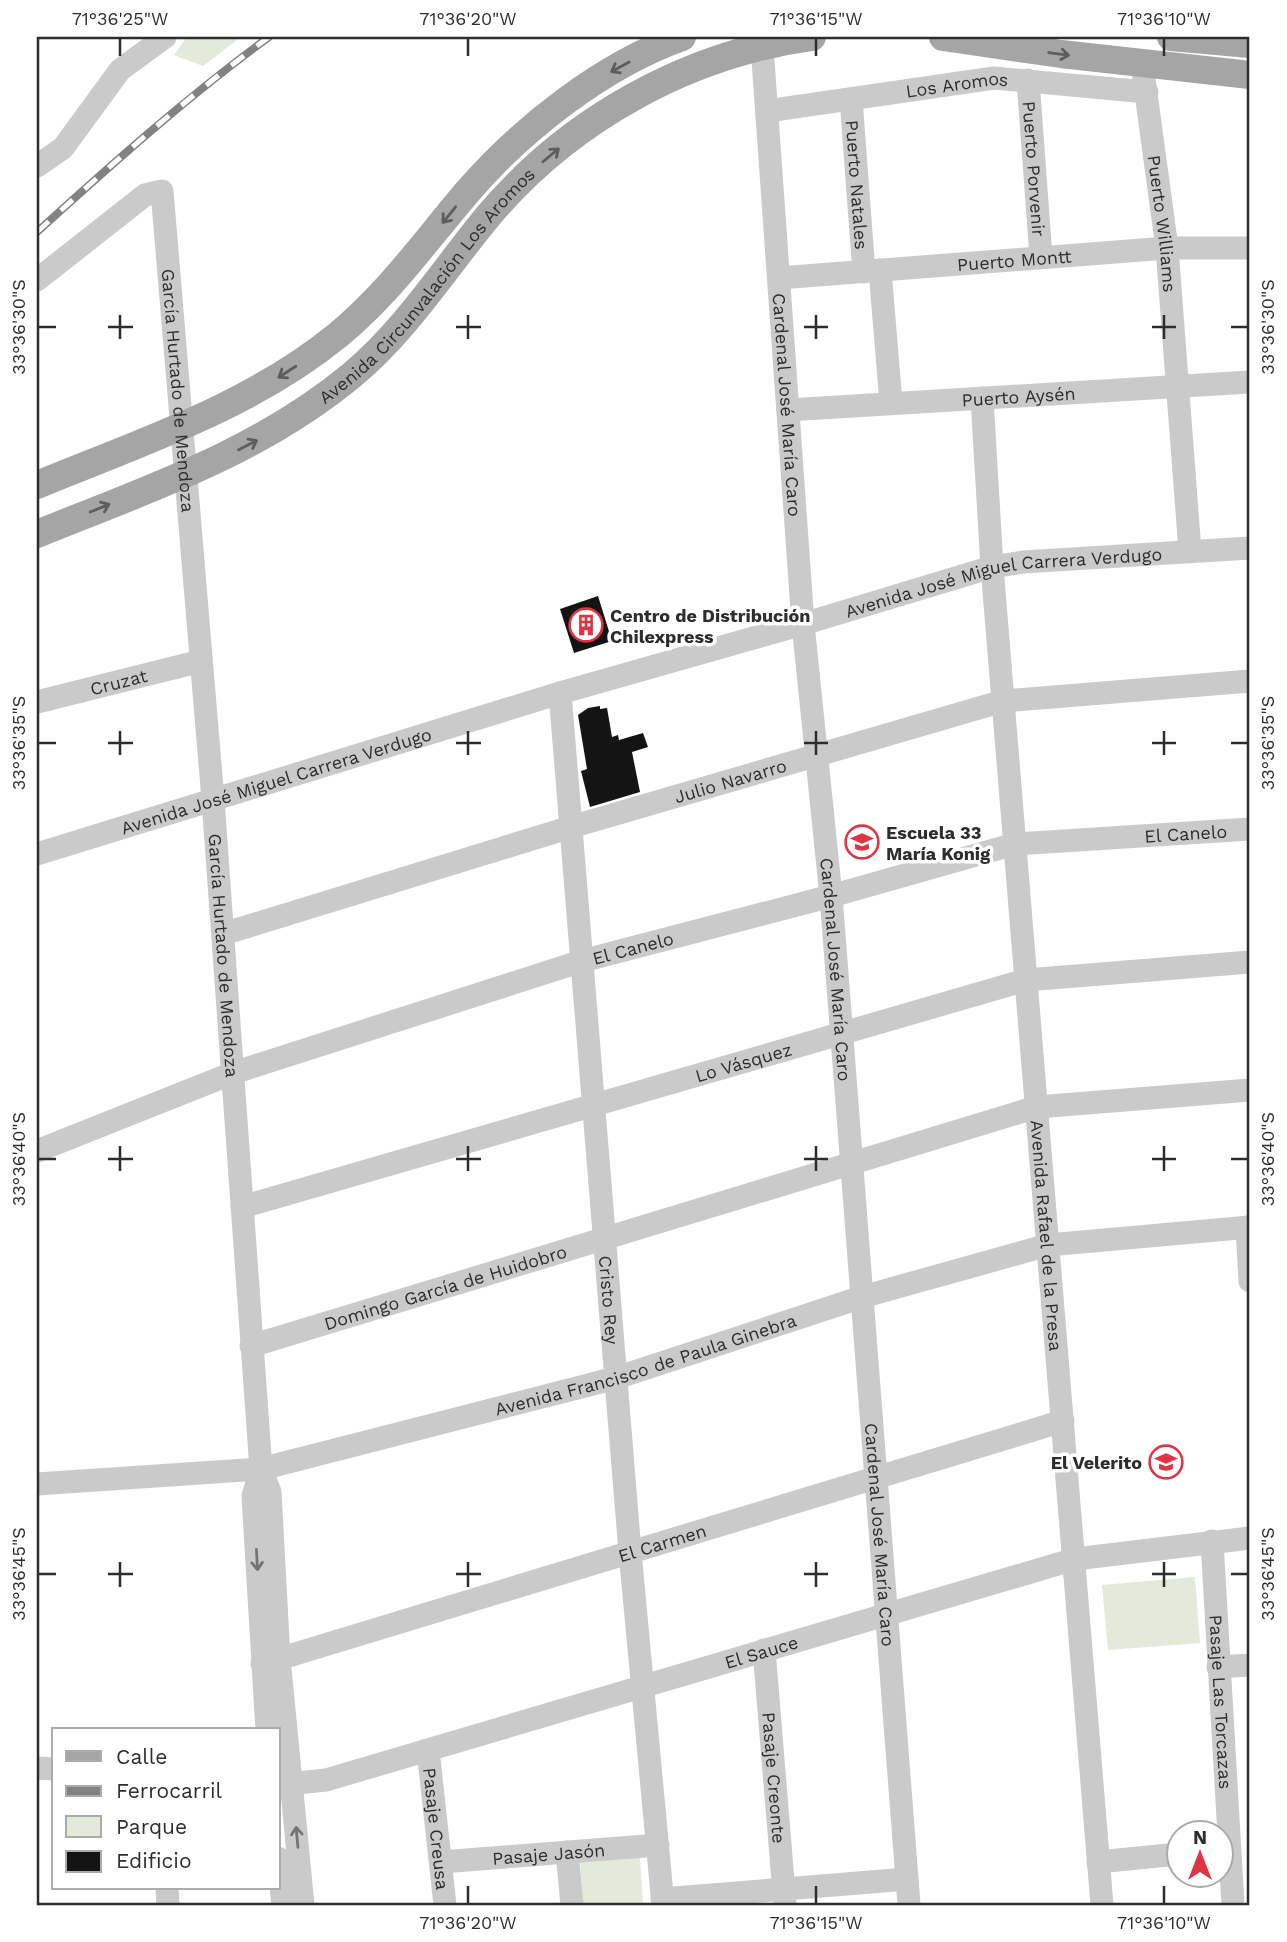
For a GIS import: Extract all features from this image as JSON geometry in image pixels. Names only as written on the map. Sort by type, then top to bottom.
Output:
[{"type":"main road","name":"Avenida Circunvalación Los Aromos","points":[[37,485],[235,403],[288,373],[357,318],[388,287],[426,246],[470,189],[521,138],[550,114],[610,73],[682,37]]},
{"type":"main road","name":"Avenida Circunvalación Los Aromos","points":[[37,534],[186,473],[258,440],[323,398],[354,373],[424,301],[492,212],[528,175],[578,133],[610,111],[672,77],[759,41],[811,37]]},
{"type":"main road","points":[[943,37],[1142,64],[1250,75]]},
{"type":"main road","points":[[1171,37],[1250,44]]},
{"type":"street","points":[[37,166],[63,148],[120,70],[165,37]]},
{"type":"street","name":"Cardenal José María Caro","points":[[759,41],[767,111],[803,625],[831,896],[909,1905]]},
{"type":"street","name":"Puerto Williams","points":[[1142,64],[1167,248],[1190,551]]},
{"type":"street","name":"Los Aromos","points":[[767,111],[994,78],[1147,92]]},
{"type":"street","name":"Puerto Porvenir","points":[[1028,80],[1041,257]]},
{"type":"street","name":"Puerto Natales","points":[[851,99],[891,403]]},
{"type":"street","name":"García Hurtado de Mendoza","points":[[37,280],[145,195],[162,191],[213,800],[261,1469],[270,1492],[271,1661],[267,1728]]},
{"type":"street","name":"Puerto Montt","points":[[779,278],[1167,248],[1250,248]]},
{"type":"street","name":"Puerto Aysén","points":[[788,410],[1250,382]]},
{"type":"street","points":[[982,398],[992,567]]},
{"type":"street","name":"Avenida José Miguel Carrera Verdugo","points":[[37,853],[560,693],[803,625],[992,567],[1023,562],[1250,548]]},
{"type":"street","name":"Avenida Rafael de la Presa","points":[[992,567],[1102,1905]]},
{"type":"street","name":"Cruzat","points":[[37,702],[201,661]]},
{"type":"street","name":"Julio Navarro","points":[[223,934],[571,827],[1003,701],[1250,681]]},
{"type":"street","name":"Cristo Rey","points":[[560,693],[630,1552],[663,1902]]},
{"type":"street","name":"El Canelo","points":[[37,1151],[233,1073],[582,961],[831,896],[1015,844],[1250,829]]},
{"type":"street","name":"Lo Vásquez","points":[[242,1207],[1026,980],[1250,962]]},
{"type":"street","name":"Domingo García de Huidobro","points":[[251,1346],[1037,1107],[1250,1090]]},
{"type":"street","points":[[1249,1227],[1250,1281]]},
{"type":"street","name":"Avenida Francisco de Paula Ginebra","points":[[37,1484],[261,1469],[616,1378],[862,1297],[1048,1245],[1249,1227]]},
{"type":"street","name":"El Carmen","points":[[271,1661],[1063,1421]]},
{"type":"street","name":"El Sauce","points":[[285,1785],[326,1780],[1075,1559],[1250,1538]]},
{"type":"street","name":"Pasaje Las Torcazas","points":[[1212,1541],[1218,1667],[1231,1820]]},
{"type":"street","name":"Pasaje Creonte","points":[[764,1650],[785,1897]]},
{"type":"street","name":"García Hurtado de Mendoza","points":[[271,1661],[279,1728]]},
{"type":"street","points":[[1218,1667],[1250,1665]]},
{"type":"street","name":"García Hurtado de Mendoza","points":[[280,1741],[303,1905]]},
{"type":"street","name":"Pasaje Creusa","points":[[428,1750],[445,1905]]},
{"type":"street","name":"Pasaje Jasón","points":[[441,1862],[658,1845]]},
{"type":"street","points":[[567,1852],[572,1905]]},
{"type":"street","points":[[1098,1862],[1164,1855]]},
{"type":"street","points":[[280,1877],[283,1905]]},
{"type":"street","points":[[663,1902],[785,1897],[907,1879]]},
{"type":"green space","points":[[187,37],[241,37],[203,66],[174,55]]},
{"type":"green space","points":[[1195,1577],[1200,1643],[1108,1650],[1102,1585]]},
{"type":"green space","points":[[640,1857],[643,1905],[583,1905],[580,1861]]},
{"type":"building","name":"Centro de Distribución Chilexpress","points":[[598,596],[612,641],[574,653],[560,609]]},
{"type":"building","points":[[600,706],[600,709],[607,708],[612,737],[618,735],[619,740],[643,733],[648,747],[632,752],[640,792],[590,807],[581,771],[587,769],[578,715],[588,708]]},
{"type":"railway","points":[[37,232],[179,107],[269,37]]},
{"type":"place","name":"Centro de Distribución Chilexpress","points":[[586,625]]},
{"type":"place","name":"Escuela 33 María Konig","points":[[862,842]]},
{"type":"place","name":"El Velerito","points":[[1166,1462]]}]
